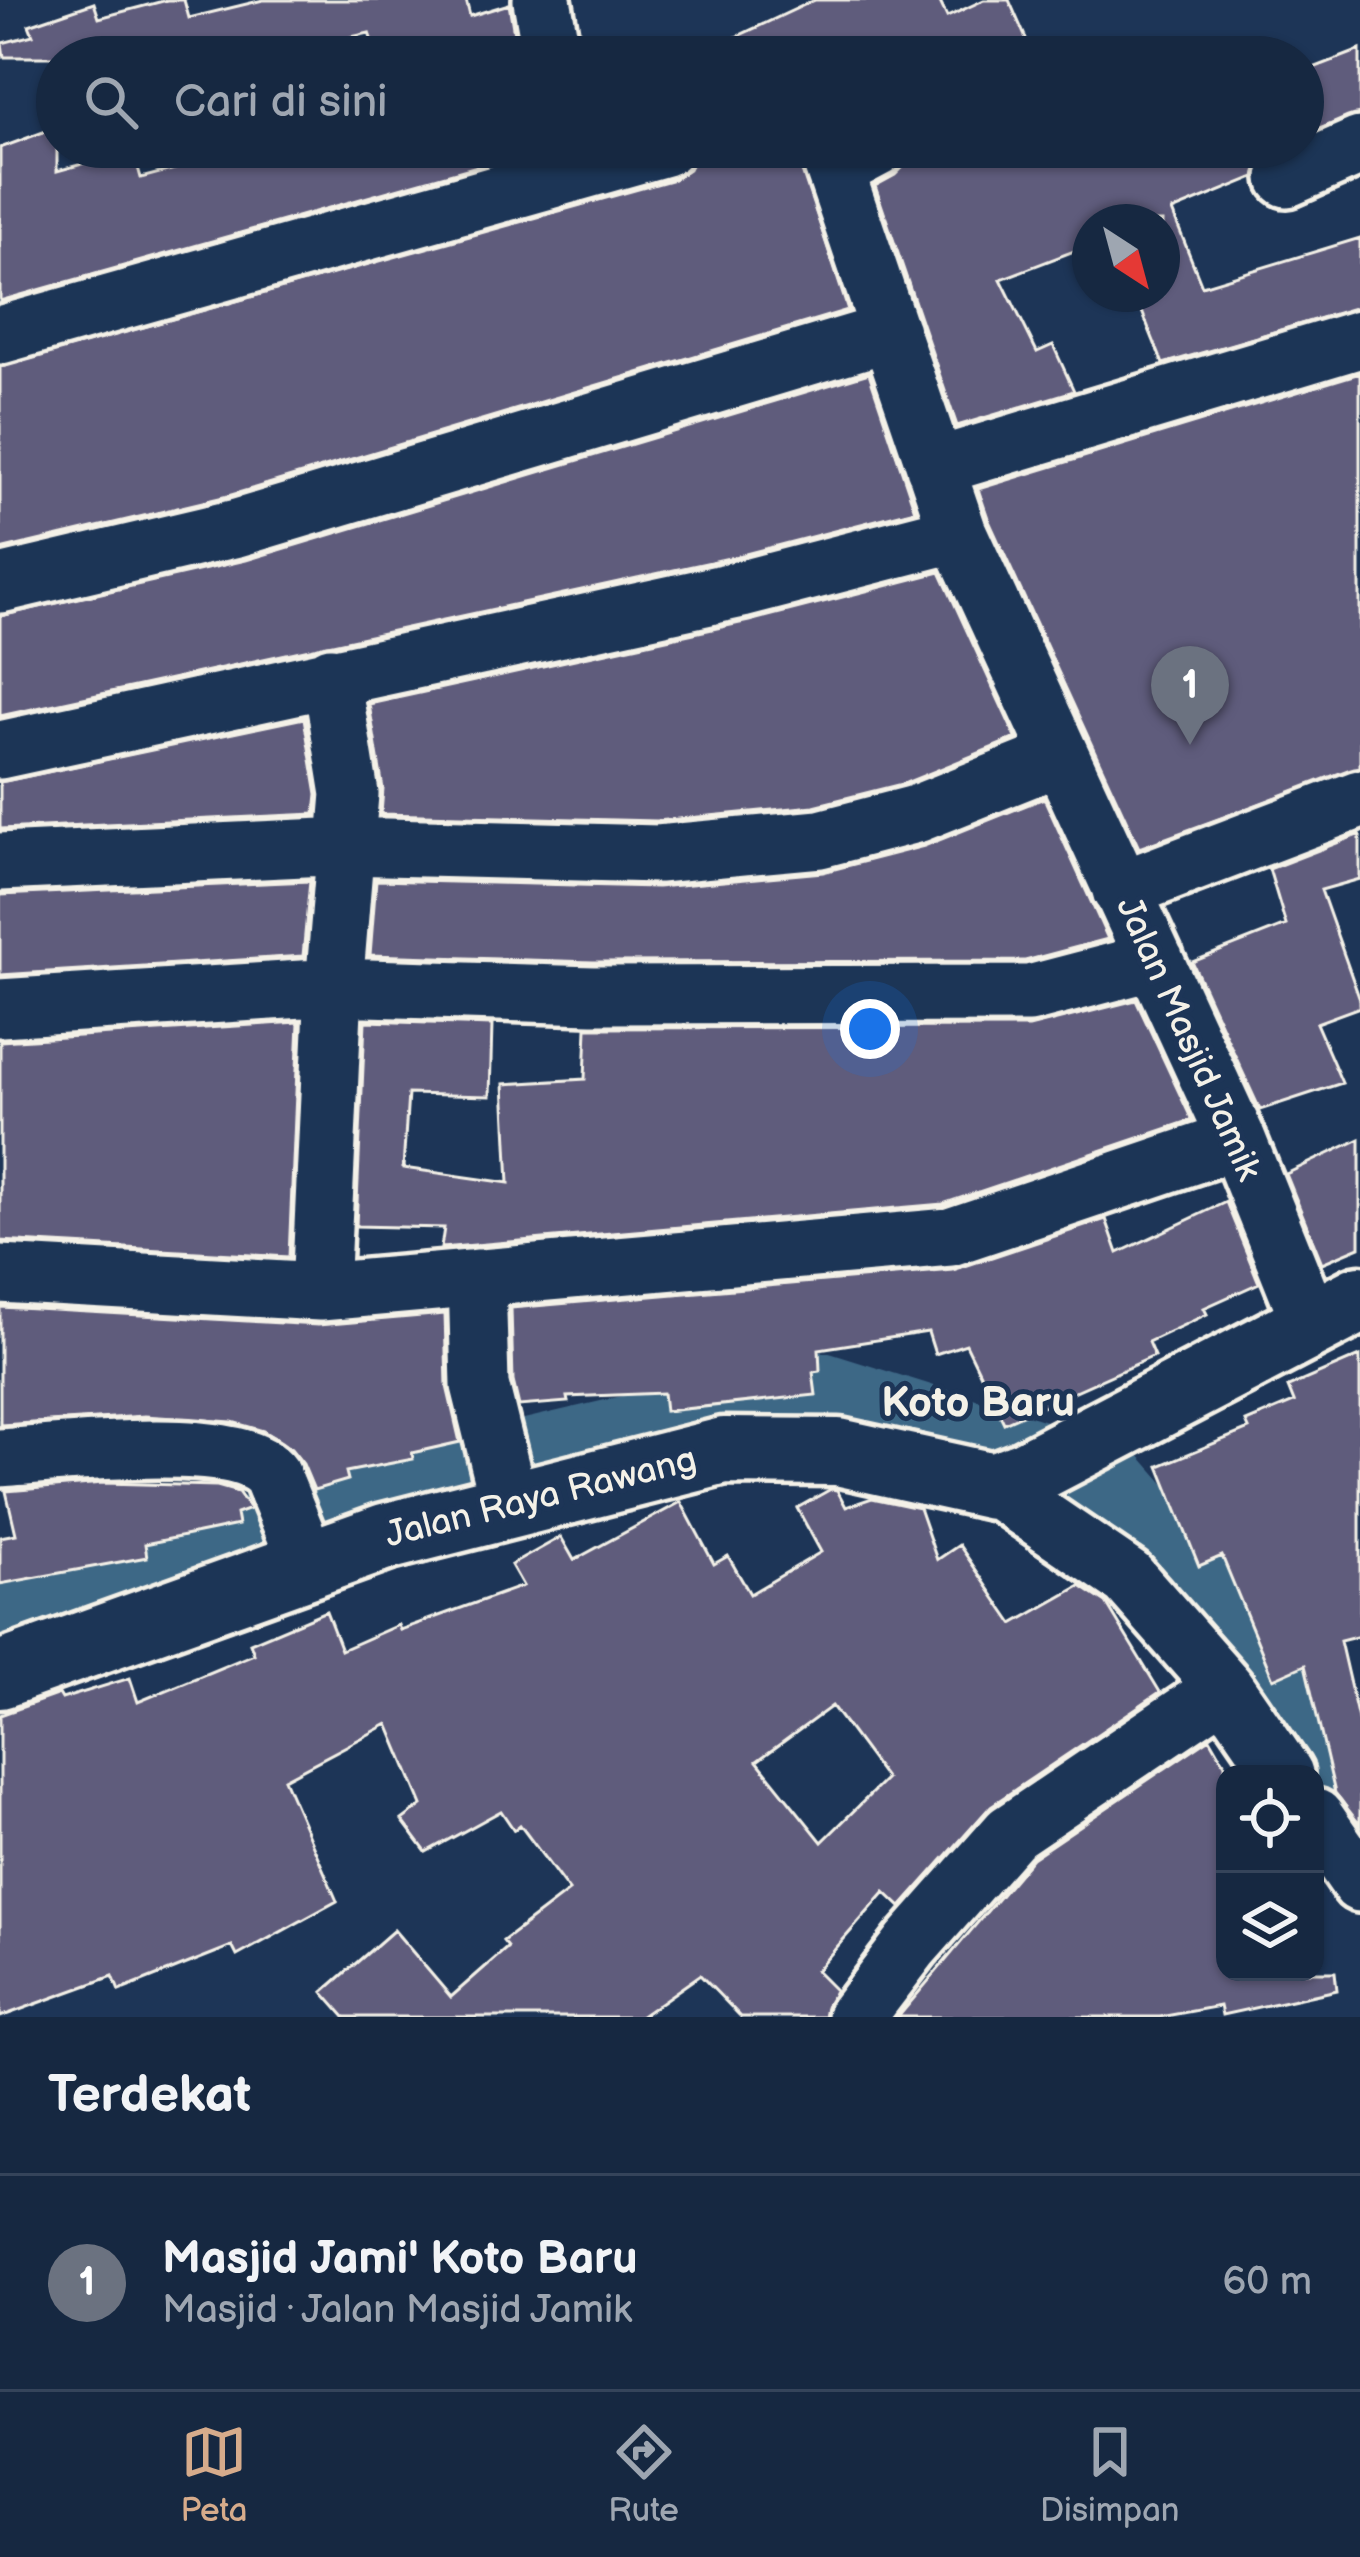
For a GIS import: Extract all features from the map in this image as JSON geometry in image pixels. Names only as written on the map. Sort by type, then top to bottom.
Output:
[{"type":"main road","points":[[1009,1480],[1345,1314]]},
{"type":"main road","name":"Jalan Raya Rawang","points":[[0,1676],[385,1537],[503,1475],[724,1451],[838,1452],[1009,1480]]},
{"type":"street","points":[[542,0],[548,36]]},
{"type":"street","points":[[1324,162],[1360,146]]},
{"type":"street","points":[[0,335],[544,168]]},
{"type":"street","name":"Jalan Masjid Jamik","points":[[850,168],[890,332],[958,533],[1237,1140],[1345,1314]]},
{"type":"street","points":[[1287,178],[1310,168]]},
{"type":"street","points":[[0,584],[237,528],[890,332]]},
{"type":"street","points":[[935,467],[1360,339]]},
{"type":"street","points":[[0,750],[742,589],[958,533]]},
{"type":"street","points":[[320,1292],[334,987],[350,794],[331,676]]},
{"type":"street","points":[[0,862],[346,846],[658,854],[820,839],[916,814],[1058,757]]},
{"type":"street","points":[[1121,890],[1360,799]]},
{"type":"street","points":[[0,1008],[334,987],[593,995],[1029,994],[1155,961]]},
{"type":"street","points":[[0,1274],[320,1292],[950,1237],[1237,1140]]},
{"type":"street","points":[[477,1278],[480,1385],[503,1475]]},
{"type":"street","points":[[0,1458],[218,1450],[262,1465],[284,1499],[308,1564]]},
{"type":"street","points":[[1009,1480],[1128,1578],[1225,1688],[1278,1765]]},
{"type":"street","points":[[856,2017],[910,1946],[1010,1833],[1225,1688]]},
{"type":"street","points":[[1324,1831],[1360,1883]]},
{"type":"building","points":[[167,0],[184,0],[189,18],[263,0],[466,0],[470,16],[509,4],[514,36],[36,36],[36,57],[4,57],[2,43],[33,35],[29,25],[94,3],[99,18]]},
{"type":"building","points":[[815,0],[939,0],[947,17],[984,0],[1009,0],[1025,36],[738,36]]},
{"type":"building","points":[[1360,50],[1360,114],[1324,127],[1324,64]]},
{"type":"building","points":[[36,135],[36,168],[138,168],[141,178],[179,168],[470,168],[0,301],[0,148]]},
{"type":"building","points":[[802,168],[848,310],[228,496],[0,550],[0,367],[674,179],[689,169]]},
{"type":"building","points":[[902,168],[1258,168],[1255,177],[1180,208],[1180,204],[1072,204],[1072,252],[1001,279],[1037,352],[1053,345],[1074,391],[957,426],[875,186]]},
{"type":"building","points":[[1180,231],[1202,286],[1360,238],[1360,307],[1163,364],[1142,312],[1180,312]]},
{"type":"building","points":[[869,373],[915,510],[734,557],[0,716],[0,616],[246,560]]},
{"type":"building","points":[[1360,373],[1360,767],[1139,848],[978,489]]},
{"type":"building","points":[[940,572],[1016,738],[906,783],[814,806],[657,821],[381,814],[383,789],[369,704],[749,621]]},
{"type":"building","points":[[304,718],[317,795],[315,814],[0,829],[0,782]]},
{"type":"building","points":[[1044,798],[1108,939],[1025,961],[593,962],[370,955],[376,880],[657,887],[823,872],[924,846]]},
{"type":"building","points":[[1360,834],[1360,879],[1321,890],[1360,1000],[1360,1007],[1316,1023],[1342,1083],[1260,1110],[1192,962],[1286,925],[1269,869]]},
{"type":"building","points":[[310,881],[303,956],[0,975],[0,895]]},
{"type":"building","points":[[1136,1000],[1192,1120],[943,1204],[441,1248],[444,1228],[356,1226],[365,1021],[492,1025],[490,1096],[408,1094],[403,1168],[509,1183],[504,1084],[585,1079],[587,1028],[1029,1027]]},
{"type":"building","points":[[299,1022],[289,1257],[0,1241],[0,1041]]},
{"type":"building","points":[[1360,1139],[1360,1247],[1322,1263],[1286,1174]]},
{"type":"building","points":[[1226,1202],[1259,1283],[1204,1308],[1207,1314],[1148,1342],[1154,1356],[1004,1423],[966,1344],[935,1354],[928,1332],[819,1349],[820,1371],[813,1372],[816,1395],[665,1411],[663,1393],[567,1397],[568,1402],[519,1406],[513,1381],[511,1308],[953,1270],[1106,1219],[1118,1253]]},
{"type":"building","points":[[0,1307],[318,1325],[445,1314],[447,1386],[460,1442],[412,1453],[413,1459],[346,1472],[348,1480],[314,1490],[291,1449],[263,1431],[232,1422],[145,1416],[0,1425]]},
{"type":"building","points":[[1360,1356],[1360,1636],[1340,1641],[1360,1728],[1360,1825],[1335,1793],[1305,1665],[1273,1679],[1222,1556],[1199,1566],[1159,1466],[1249,1429],[1246,1422],[1294,1402],[1288,1387]]},
{"type":"building","points":[[103,1483],[217,1486],[238,1492],[250,1509],[236,1514],[238,1525],[145,1544],[147,1557],[0,1584],[0,1537],[16,1534],[6,1491]]},
{"type":"building","points":[[831,1489],[837,1490],[846,1507],[872,1498],[919,1508],[937,1560],[959,1545],[1013,1624],[1080,1586],[1106,1603],[1160,1692],[991,1806],[901,1907],[885,1892],[816,1971],[835,1990],[824,2017],[741,2017],[700,1975],[640,2017],[345,2017],[323,1992],[394,1930],[451,1997],[508,1947],[503,1941],[569,1891],[520,1825],[514,1830],[501,1811],[426,1852],[402,1820],[422,1805],[388,1724],[284,1779],[337,1901],[237,1956],[232,1946],[119,1991],[113,1976],[0,2017],[0,1715],[59,1694],[62,1699],[130,1678],[138,1702],[254,1654],[250,1643],[326,1611],[341,1650],[398,1625],[400,1630],[523,1586],[511,1565],[561,1537],[574,1560],[681,1502],[714,1564],[728,1556],[750,1594],[821,1552],[797,1508]],"holes":[[[832,1706],[886,1779],[822,1842],[757,1761]]]},
{"type":"building","points":[[1210,1738],[1225,1764],[1216,1765],[1216,1981],[1324,1981],[1324,1972],[1335,1972],[1337,1990],[1222,2015],[1220,2006],[1160,2017],[898,2017],[1032,1858]]},
{"type":"waterway","points":[[347,1508],[818,1398],[1107,1489],[1204,1599],[1360,1830]]},
{"type":"waterway","points":[[0,1625],[271,1537]]},
{"type":"place","name":"Masjid Jami' Koto Baru","points":[[1190,745]]},
{"type":"district","name":"Koto Baru","points":[[978,1403]]}]
